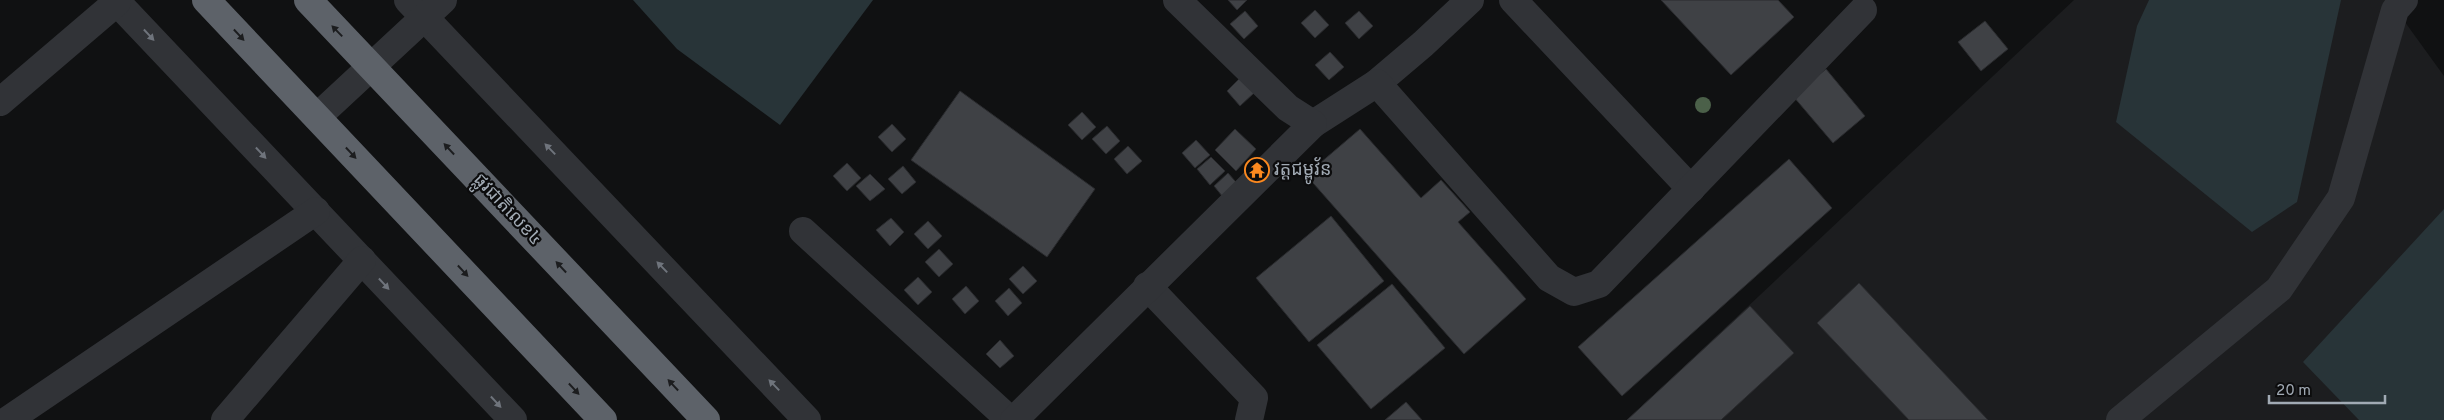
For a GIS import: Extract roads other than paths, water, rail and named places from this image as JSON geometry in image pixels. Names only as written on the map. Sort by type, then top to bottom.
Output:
[{"type":"highway","points":[[206,0],[603,420]]},
{"type":"highway","name":"ផ្លូវជាតិលេខ៤","points":[[308,0],[706,420]]},
{"type":"street","points":[[1177,0],[1288,108],[1313,124]]},
{"type":"street","points":[[1014,420],[1147,286],[1313,124],[1377,83],[1470,0]]},
{"type":"street","points":[[1513,0],[1691,189]]},
{"type":"street","points":[[2120,420],[2279,289],[2341,198],[2395,10],[2404,0]]},
{"type":"street","points":[[0,102],[116,1],[513,420]]},
{"type":"street","points":[[317,117],[370,66],[425,6],[808,420]]},
{"type":"street","points":[[1377,83],[1549,278],[1574,292],[1599,284],[1863,10]]},
{"type":"street","points":[[8,420],[316,211]]},
{"type":"street","points":[[803,231],[1010,420]]},
{"type":"street","points":[[225,420],[362,260]]},
{"type":"street","points":[[1147,286],[1254,398],[1249,420]]},
{"type":"place","name":"វត្តជម្ពូវ័ន","points":[[1257,170]]}]
